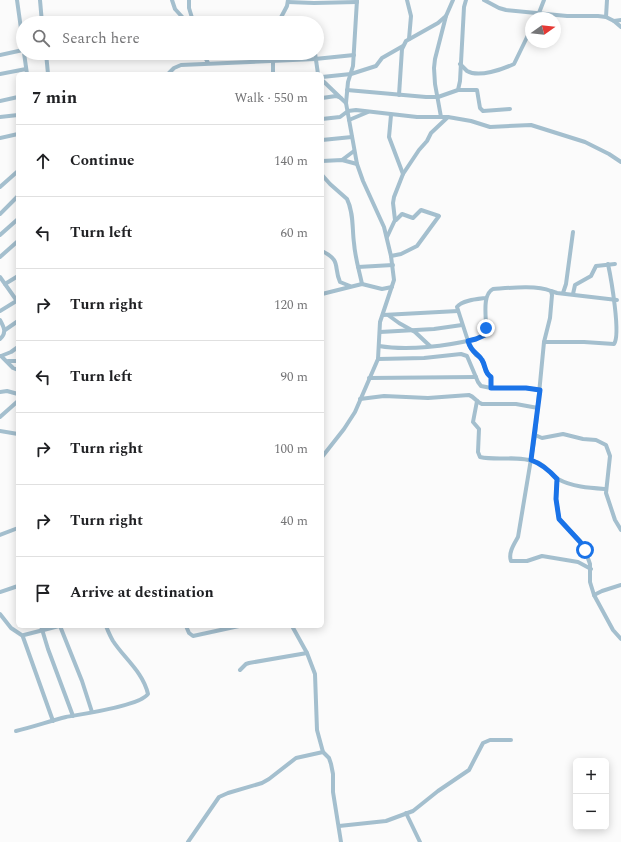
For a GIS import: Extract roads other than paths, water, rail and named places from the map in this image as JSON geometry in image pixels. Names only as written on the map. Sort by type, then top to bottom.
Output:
[{"type":"street","points":[[17,0],[19,16]]},
{"type":"street","points":[[40,0],[41,16]]},
{"type":"street","points":[[172,0],[175,9],[183,16]]},
{"type":"street","points":[[189,0],[189,16]]},
{"type":"street","points":[[407,0],[411,16],[409,39]]},
{"type":"street","points":[[441,117],[434,68],[446,16],[453,0]]},
{"type":"street","points":[[458,90],[464,7],[466,0]]},
{"type":"street","points":[[484,0],[498,8],[525,14]]},
{"type":"street","points":[[540,12],[544,0]]},
{"type":"street","points":[[606,17],[607,0]]},
{"type":"street","points":[[281,16],[288,1],[314,3],[357,1],[354,55],[346,103],[357,164],[384,227],[393,265],[394,280],[382,315],[378,359],[350,420],[324,454]]},
{"type":"street","points":[[399,94],[403,46],[406,41],[438,23],[446,16]]},
{"type":"street","points":[[561,17],[606,17],[621,26]]},
{"type":"street","points":[[614,21],[621,20]]},
{"type":"street","points":[[460,64],[467,71],[481,73],[508,67],[514,64],[525,39]]},
{"type":"street","points":[[324,78],[351,74],[378,65],[382,58],[403,46]]},
{"type":"street","points":[[0,54],[16,51]]},
{"type":"street","points":[[324,58],[354,55]]},
{"type":"street","points":[[25,60],[27,72]]},
{"type":"street","points":[[47,60],[48,72]]},
{"type":"street","points":[[206,60],[208,64]]},
{"type":"street","points":[[170,72],[174,68],[181,65],[273,60],[273,72]]},
{"type":"street","points":[[315,60],[318,72]]},
{"type":"street","points":[[0,74],[16,73]]},
{"type":"street","points":[[324,80],[343,98],[346,103]]},
{"type":"street","points":[[347,90],[438,97],[458,90],[477,90],[480,108],[483,111],[510,108]]},
{"type":"street","points":[[324,98],[336,96],[343,98]]},
{"type":"street","points":[[0,101],[16,97]]},
{"type":"street","points":[[324,119],[340,116],[356,110],[390,115],[448,117],[471,121],[490,127],[531,126],[585,142],[621,162]]},
{"type":"street","points":[[349,121],[368,112]]},
{"type":"street","points":[[0,117],[16,115]]},
{"type":"street","points":[[390,115],[389,137],[403,174]]},
{"type":"street","points":[[340,116],[349,121]]},
{"type":"street","points":[[395,220],[394,197],[403,174],[419,150],[428,141],[431,133],[448,117]]},
{"type":"street","points":[[0,138],[16,134]]},
{"type":"street","points":[[324,140],[352,137]]},
{"type":"street","points":[[342,160],[354,150]]},
{"type":"street","points":[[324,161],[342,160],[357,164]]},
{"type":"street","points":[[0,187],[16,173]]},
{"type":"street","points":[[324,177],[349,202],[353,222],[354,242],[362,284]]},
{"type":"street","points":[[0,214],[16,198]]},
{"type":"street","points":[[387,238],[395,220],[402,214],[413,218],[421,210],[439,216],[415,248],[401,254],[391,256]]},
{"type":"street","points":[[0,235],[16,220]]},
{"type":"street","points":[[563,293],[566,284],[572,232]]},
{"type":"street","points":[[0,257],[16,242]]},
{"type":"street","points":[[324,252],[332,256],[336,264],[340,282],[350,286]]},
{"type":"street","points":[[544,342],[614,344],[619,340],[620,333],[617,300],[608,264]]},
{"type":"street","points":[[573,294],[573,288],[576,283],[588,279],[596,266],[615,264]]},
{"type":"street","points":[[358,267],[393,265]]},
{"type":"street","points":[[0,277],[16,300]]},
{"type":"street","points":[[5,284],[16,277]]},
{"type":"street","points":[[324,292],[362,284],[382,289],[392,287]]},
{"type":"street","points":[[379,346],[399,348],[430,346],[468,341],[482,337],[486,332],[486,298],[488,292],[493,289],[544,289],[617,300]]},
{"type":"street","points":[[551,291],[550,318],[544,342],[535,436],[518,537],[510,554],[510,561],[527,561],[542,556],[578,562],[591,569]]},
{"type":"street","points":[[486,298],[458,304],[457,307],[468,341],[473,351],[481,358],[486,373],[491,377],[491,388]]},
{"type":"street","points":[[0,311],[16,302]]},
{"type":"street","points":[[382,315],[458,311]]},
{"type":"street","points":[[388,315],[398,323],[412,330],[430,346]]},
{"type":"street","points":[[0,320],[5,330]]},
{"type":"street","points":[[0,339],[4,335],[5,330],[16,322]]},
{"type":"street","points":[[380,332],[434,329],[462,325]]},
{"type":"street","points":[[1,356],[16,348]]},
{"type":"street","points":[[378,359],[424,358],[461,354],[467,356],[481,386],[491,388],[526,388],[540,390]]},
{"type":"street","points":[[1,356],[16,369]]},
{"type":"street","points":[[8,361],[16,361]]},
{"type":"street","points":[[369,378],[435,376],[476,377]]},
{"type":"street","points":[[0,392],[7,391],[16,393]]},
{"type":"street","points":[[360,399],[384,396],[428,398],[469,395],[482,404],[527,405],[538,408]]},
{"type":"street","points":[[477,401],[473,422],[479,429],[478,455],[484,458],[531,460],[547,468],[557,479],[568,484],[606,489]]},
{"type":"street","points":[[0,417],[16,403]]},
{"type":"street","points":[[0,431],[16,434]]},
{"type":"street","points":[[535,436],[542,438],[563,434],[583,439],[596,440],[603,443],[608,448],[610,456],[606,489],[607,498],[612,514],[621,530]]},
{"type":"street","points":[[324,447],[329,448]]},
{"type":"street","points":[[557,479],[556,499],[559,519],[582,544],[591,569],[590,582],[594,595],[614,630],[621,639]]},
{"type":"street","points":[[0,535],[16,529]]},
{"type":"street","points":[[594,595],[621,585]]},
{"type":"street","points":[[0,592],[16,586]]},
{"type":"street","points":[[0,614],[11,628],[23,636],[24,643],[53,721]]},
{"type":"street","points":[[23,636],[42,628],[73,716]]},
{"type":"street","points":[[61,628],[82,681],[92,712]]},
{"type":"street","points":[[16,731],[131,703],[142,699],[148,694],[141,677],[113,640],[107,628]]},
{"type":"street","points":[[187,628],[189,633],[193,636],[230,628]]},
{"type":"street","points":[[293,628],[307,653],[315,674],[317,730],[322,752],[329,758],[334,774],[333,792],[339,826],[340,842]]},
{"type":"street","points":[[240,670],[249,663],[307,653]]},
{"type":"street","points":[[339,826],[386,821],[413,811],[438,790],[469,770],[483,743],[490,740],[511,740]]},
{"type":"street","points":[[188,842],[219,797],[262,783],[296,758],[322,752]]},
{"type":"street","points":[[406,813],[420,842]]}]
